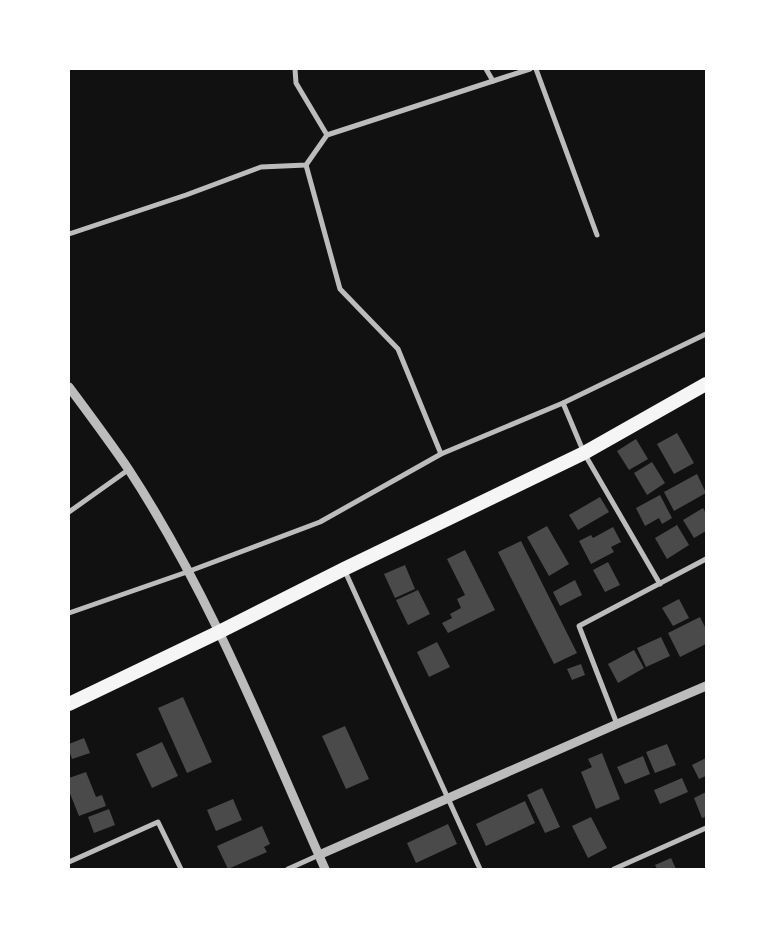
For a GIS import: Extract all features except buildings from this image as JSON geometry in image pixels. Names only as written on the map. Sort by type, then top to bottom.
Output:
[{"type":"highway","points":[[69,704],[584,453],[706,384]]},
{"type":"street","points":[[295,69],[296,83],[327,135]]},
{"type":"street","points":[[486,69],[493,81]]},
{"type":"street","points":[[306,165],[327,135],[530,69]]},
{"type":"street","points":[[536,69],[597,235]]},
{"type":"street","points":[[69,234],[261,168],[306,165]]},
{"type":"street","points":[[306,165],[340,289],[398,348],[441,454]]},
{"type":"street","points":[[69,613],[187,572],[320,522],[441,454],[563,403],[706,334]]},
{"type":"street","points":[[69,387],[128,470],[156,515],[219,632],[325,869]]},
{"type":"street","points":[[563,403],[584,453],[660,584]]},
{"type":"street","points":[[69,512],[128,470]]},
{"type":"street","points":[[617,724],[579,626],[706,558]]},
{"type":"street","points":[[344,569],[480,869]]},
{"type":"street","points":[[288,869],[706,686]]},
{"type":"street","points":[[69,862],[158,822],[181,869]]},
{"type":"street","points":[[614,869],[706,828]]}]
